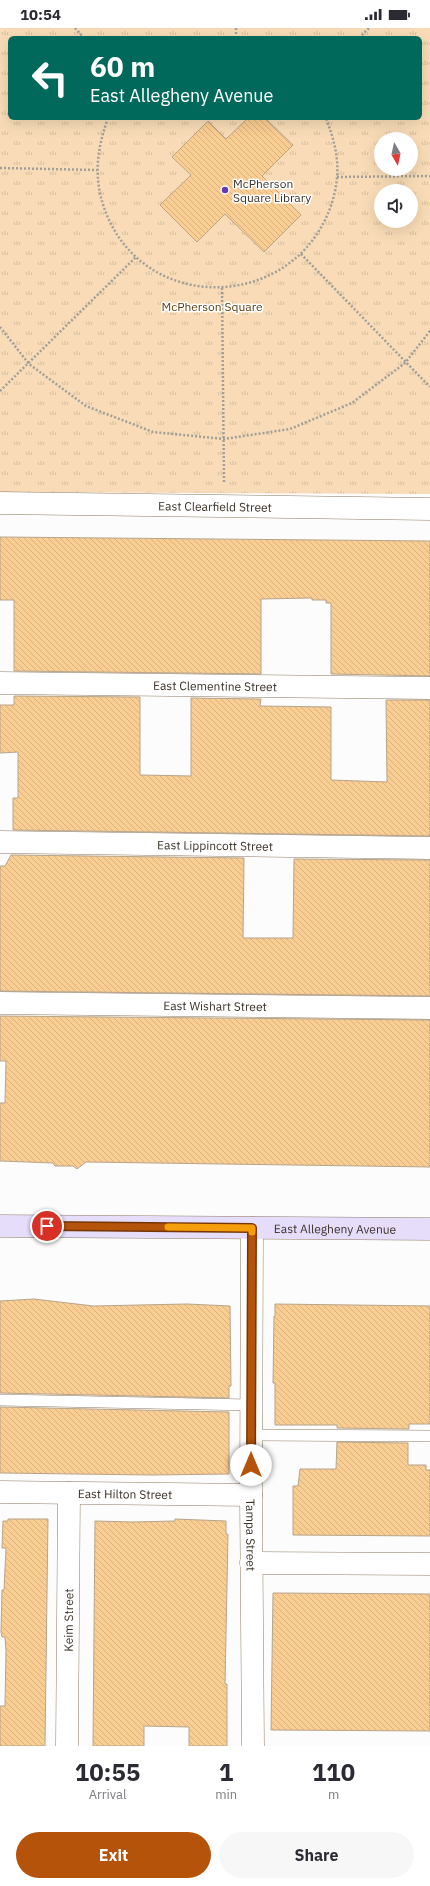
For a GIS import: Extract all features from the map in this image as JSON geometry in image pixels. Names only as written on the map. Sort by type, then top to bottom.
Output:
[{"type":"main road","name":"East Allegheny Avenue","points":[[0,1226],[430,1229]]},
{"type":"street","name":"East Clearfield Street","points":[[0,503],[430,509]]},
{"type":"street","name":"East Clementine Street","points":[[0,683],[430,688]]},
{"type":"street","name":"East Lippincott Street","points":[[0,842],[430,848]]},
{"type":"street","name":"East Wishart Street","points":[[0,1003],[430,1008]]},
{"type":"street","name":"Tampa Street","points":[[252,1228],[250,1495],[253,1746]]},
{"type":"street","name":"East Hilton Street","points":[[0,1492],[250,1495]]},
{"type":"street","name":"Keim Street","points":[[67,1746],[69,1494]]},
{"type":"street","points":[[251,1563],[430,1564]]},
{"type":"lane","points":[[0,1400],[251,1405]]},
{"type":"lane","points":[[251,1435],[430,1436]]},
{"type":"path","points":[[75,28],[82,36]]},
{"type":"path","points":[[361,36],[369,28]]},
{"type":"path","points":[[107,120],[100,140],[97,170],[101,203],[115,232],[136,257],[162,275],[191,285],[222,288],[251,284],[278,272],[301,254],[319,232],[332,205],[337,177],[336,146],[327,120]]},
{"type":"path","points":[[0,168],[97,170]]},
{"type":"path","points":[[337,177],[430,176]]},
{"type":"path","points":[[301,254],[405,363],[430,387]]},
{"type":"path","points":[[0,391],[136,257]]},
{"type":"path","points":[[222,288],[224,484]]},
{"type":"path","points":[[0,328],[29,364],[86,406],[153,432],[224,439],[290,429],[352,403],[405,363],[430,331]]},
{"type":"green space","name":"McPherson Square","points":[[0,28],[430,28],[430,494],[0,492]]},
{"type":"building","name":"McPherson Square Library","points":[[246,120],[267,120],[293,145],[262,176],[301,215],[264,252],[225,214],[197,242],[160,205],[191,175],[172,157],[208,121],[226,139]]},
{"type":"building","points":[[0,537],[430,541],[430,676],[331,674],[331,603],[326,603],[326,600],[312,600],[312,598],[261,599],[261,674],[14,671],[14,600],[0,600]]},
{"type":"building","points":[[14,696],[140,697],[140,775],[191,776],[191,698],[261,699],[260,706],[331,707],[331,780],[387,782],[386,700],[430,700],[430,836],[13,830],[13,798],[18,798],[18,752],[0,753],[0,705],[14,705]]},
{"type":"building","points":[[11,855],[244,858],[243,938],[293,938],[294,859],[430,860],[430,996],[0,991],[0,866],[5,866]]},
{"type":"building","points":[[0,1016],[430,1020],[430,1167],[86,1162],[77,1169],[73,1166],[55,1166],[53,1163],[0,1161],[0,1103],[5,1103],[6,1061],[0,1061]]},
{"type":"building","points":[[34,1299],[93,1306],[187,1304],[230,1306],[231,1386],[229,1386],[229,1398],[0,1393],[0,1301]]},
{"type":"building","points":[[275,1304],[430,1306],[430,1424],[409,1424],[409,1429],[337,1428],[337,1425],[275,1425],[275,1383],[273,1383]]},
{"type":"building","points":[[0,1407],[229,1412],[229,1474],[152,1475],[0,1473]]},
{"type":"building","points":[[337,1442],[408,1443],[408,1465],[426,1465],[426,1470],[430,1470],[430,1536],[293,1535],[293,1486],[298,1486],[300,1469],[336,1469]]},
{"type":"building","points":[[8,1519],[48,1519],[45,1746],[0,1746],[0,1706],[5,1706],[6,1651],[5,1637],[2,1637],[1,1632],[2,1590],[4,1590],[6,1548],[2,1548],[3,1521],[8,1521]]},
{"type":"building","points":[[175,1519],[226,1521],[226,1534],[228,1534],[225,1684],[227,1684],[227,1746],[189,1746],[189,1727],[144,1726],[144,1746],[93,1746],[95,1521],[175,1521]]},
{"type":"building","points":[[273,1593],[430,1594],[430,1731],[271,1730]]},
{"type":"slow traffic","points":[[168,1227],[252,1228],[252,1232]]},
{"type":"place","name":"McPherson Square Library","points":[[225,190]]},
{"type":"route","points":[[47,1226],[252,1228],[251,1465]]}]
